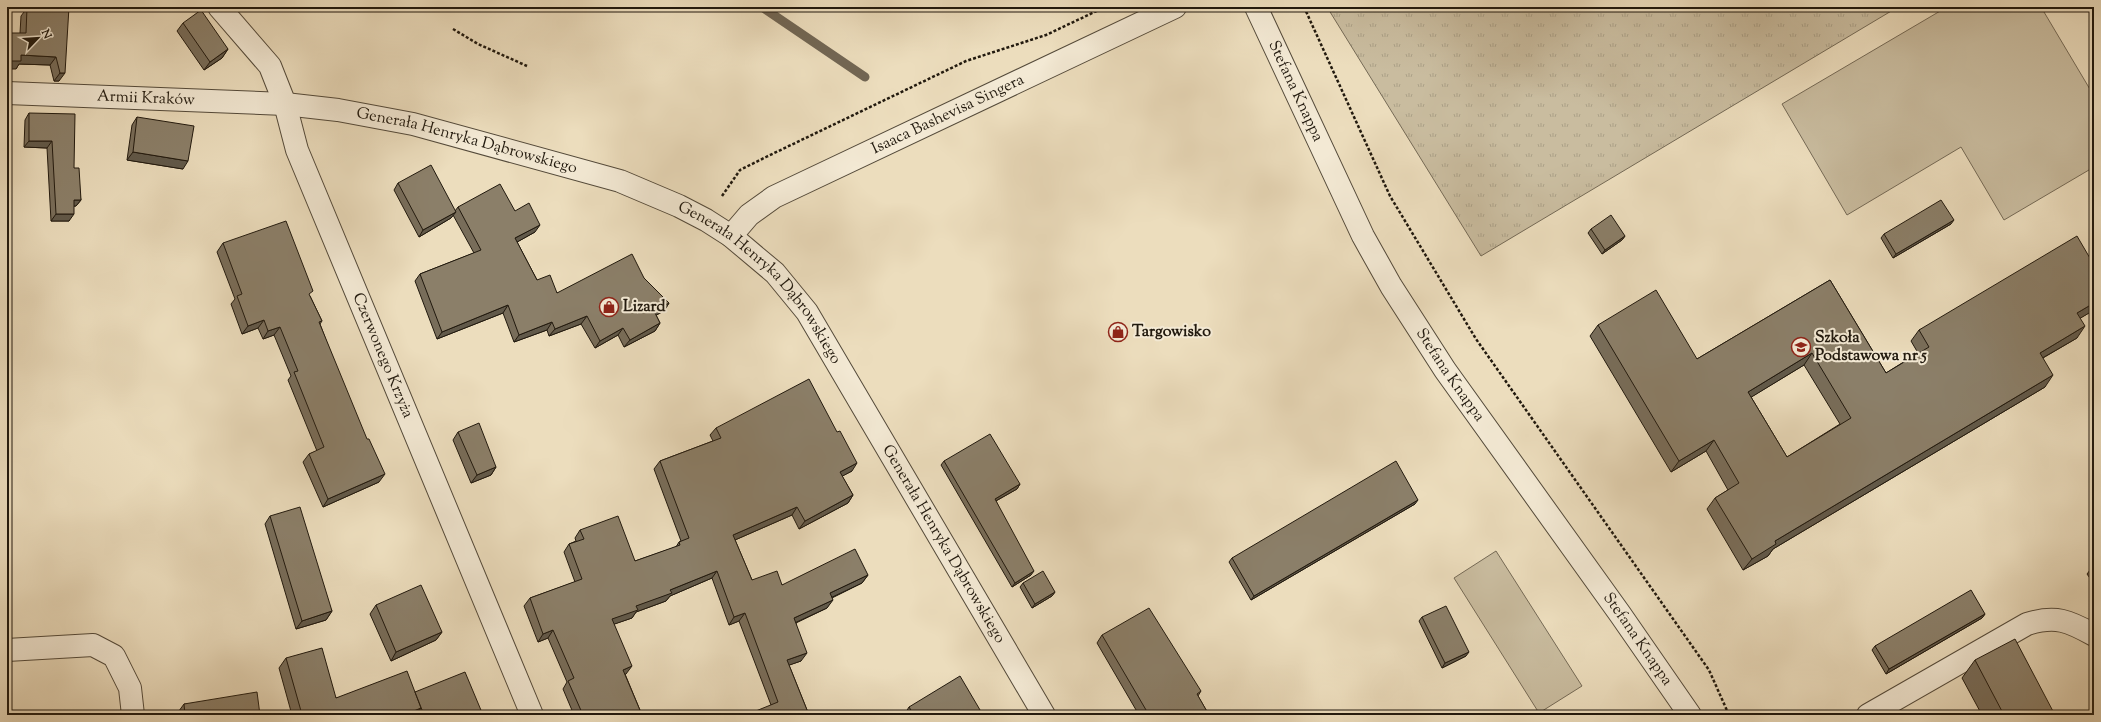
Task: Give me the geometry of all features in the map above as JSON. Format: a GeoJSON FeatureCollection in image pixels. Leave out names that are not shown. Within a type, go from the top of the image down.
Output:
{"type":"FeatureCollection","features":[{"type":"Feature","properties":{"kind":"street","name":"Czerwonego Krzyża"},"geometry":{"type":"LineString","coordinates":[[219,7],[265,59],[285,104],[297,150],[532,715]]}},
{"type":"Feature","properties":{"kind":"street","name":"Isaaca Bashevisa Singera"},"geometry":{"type":"LineString","coordinates":[[731,236],[749,215],[774,198],[1175,7]]}},
{"type":"Feature","properties":{"kind":"street","name":"Stefana Knappa"},"geometry":{"type":"LineString","coordinates":[[1256,7],[1363,236],[1391,286],[1445,370],[1632,630],[1690,715]]}},
{"type":"Feature","properties":{"kind":"street","name":"Armii Kraków"},"geometry":{"type":"LineString","coordinates":[[7,93],[285,104]]}},
{"type":"Feature","properties":{"kind":"street","name":"Generała Henryka Dąbrowskiego"},"geometry":{"type":"LineString","coordinates":[[285,104],[338,110],[413,124],[620,181],[679,206],[706,220],[731,236],[774,273],[807,312],[1044,715]]}},
{"type":"Feature","properties":{"kind":"street"},"geometry":{"type":"LineString","coordinates":[[1868,715],[2027,624],[2039,620],[2059,620],[2070,622],[2094,635]]}},
{"type":"Feature","properties":{"kind":"street"},"geometry":{"type":"LineString","coordinates":[[7,650],[93,645],[114,656],[130,688],[134,715]]}},
{"type":"Feature","properties":{"kind":"path"},"geometry":{"type":"LineString","coordinates":[[722,196],[740,170],[766,157],[966,61],[1046,35],[1105,7]]}},
{"type":"Feature","properties":{"kind":"path"},"geometry":{"type":"LineString","coordinates":[[1304,7],[1390,196],[1436,273],[1485,353],[1709,670],[1729,715]]}},
{"type":"Feature","properties":{"kind":"path"},"geometry":{"type":"LineString","coordinates":[[452,29],[478,44],[527,66]]}},
{"type":"Feature","properties":{"kind":"path"},"geometry":{"type":"LineString","coordinates":[[2092,715],[2094,710]]}},
{"type":"Feature","properties":{"kind":"green space"},"geometry":{"type":"Polygon","coordinates":[[[1327,7],[1898,7],[1481,256],[1327,7]]]}},
{"type":"Feature","properties":{"kind":"green space"},"geometry":{"type":"Polygon","coordinates":[[[1947,7],[2041,7],[2094,96],[2094,167],[2004,220],[1961,147],[1847,215],[1782,104],[1947,7]]]}},
{"type":"Feature","properties":{"kind":"green space"},"geometry":{"type":"Polygon","coordinates":[[[1496,551],[1582,686],[1539,713],[1454,578],[1496,551]]]}},
{"type":"Feature","properties":{"kind":"building"},"geometry":{"type":"Polygon","coordinates":[[[43,7],[69,7],[65,73],[60,73],[56,57],[21,55],[21,61],[7,61],[7,33],[26,33],[27,8],[44,9],[43,7]]]}},
{"type":"Feature","properties":{"kind":"building"},"geometry":{"type":"Polygon","coordinates":[[[201,10],[228,49],[210,62],[183,23],[201,10]]]}},
{"type":"Feature","properties":{"kind":"building"},"geometry":{"type":"Polygon","coordinates":[[[29,113],[75,114],[74,168],[79,168],[81,200],[74,200],[74,214],[56,214],[52,141],[29,141],[29,113]]]}},
{"type":"Feature","properties":{"kind":"building"},"geometry":{"type":"Polygon","coordinates":[[[137,117],[194,126],[188,161],[133,152],[137,117]]]}},
{"type":"Feature","properties":{"kind":"building"},"geometry":{"type":"Polygon","coordinates":[[[431,165],[456,212],[423,230],[398,183],[431,165]]]}},
{"type":"Feature","properties":{"kind":"building"},"geometry":{"type":"Polygon","coordinates":[[[500,184],[515,211],[529,203],[540,225],[515,238],[537,280],[550,275],[557,293],[632,254],[644,278],[669,303],[654,311],[660,323],[630,340],[623,328],[600,341],[587,316],[555,329],[552,322],[519,335],[508,305],[442,332],[420,274],[481,250],[458,207],[500,184]]]}},
{"type":"Feature","properties":{"kind":"building"},"geometry":{"type":"Polygon","coordinates":[[[1941,200],[1954,220],[1896,254],[1884,234],[1941,200]]]}},
{"type":"Feature","properties":{"kind":"building"},"geometry":{"type":"Polygon","coordinates":[[[1611,215],[1625,236],[1605,250],[1591,229],[1611,215]]]}},
{"type":"Feature","properties":{"kind":"building"},"geometry":{"type":"Polygon","coordinates":[[[286,221],[313,291],[309,294],[322,321],[319,322],[367,439],[369,439],[385,474],[328,499],[309,454],[324,447],[294,372],[298,371],[280,327],[268,331],[264,320],[248,326],[237,296],[242,294],[223,243],[286,221]]]}},
{"type":"Feature","properties":{"kind":"building"},"geometry":{"type":"Polygon","coordinates":[[[2077,236],[2094,265],[2094,303],[2077,313],[2085,326],[2040,353],[2053,375],[1775,541],[1776,544],[1752,559],[1715,498],[1739,483],[1714,440],[1679,461],[1598,325],[1656,290],[1697,359],[1830,280],[1886,373],[1929,347],[1919,330],[2077,236]],[[1812,353],[1748,392],[1787,457],[1851,418],[1812,353]]]}},
{"type":"Feature","properties":{"kind":"building"},"geometry":{"type":"Polygon","coordinates":[[[809,379],[837,432],[840,431],[857,463],[840,472],[853,495],[805,521],[797,507],[733,535],[752,580],[777,571],[782,585],[855,549],[868,575],[830,593],[833,600],[794,618],[807,653],[787,660],[809,715],[746,715],[778,702],[745,613],[734,617],[717,571],[670,590],[672,593],[636,606],[638,610],[612,619],[632,666],[623,670],[642,715],[583,715],[568,681],[574,678],[553,630],[543,634],[530,598],[582,579],[569,544],[584,539],[580,530],[618,516],[635,561],[680,545],[679,542],[689,538],[660,461],[721,438],[716,428],[809,379]]]}},
{"type":"Feature","properties":{"kind":"building"},"geometry":{"type":"Polygon","coordinates":[[[479,423],[496,467],[477,475],[458,432],[479,423]]]}},
{"type":"Feature","properties":{"kind":"building"},"geometry":{"type":"Polygon","coordinates":[[[990,434],[1020,484],[995,499],[1034,571],[1015,583],[944,461],[990,434]]]}},
{"type":"Feature","properties":{"kind":"building"},"geometry":{"type":"Polygon","coordinates":[[[1396,461],[1418,500],[1254,596],[1232,558],[1396,461]]]}},
{"type":"Feature","properties":{"kind":"building"},"geometry":{"type":"Polygon","coordinates":[[[300,507],[332,611],[302,621],[270,516],[300,507]]]}},
{"type":"Feature","properties":{"kind":"building"},"geometry":{"type":"Polygon","coordinates":[[[1043,571],[1055,592],[1035,604],[1023,583],[1043,571]]]}},
{"type":"Feature","properties":{"kind":"building"},"geometry":{"type":"Polygon","coordinates":[[[421,585],[442,632],[396,652],[376,605],[421,585]]]}},
{"type":"Feature","properties":{"kind":"building"},"geometry":{"type":"Polygon","coordinates":[[[1971,590],[1985,614],[1889,669],[1875,646],[1971,590]]]}},
{"type":"Feature","properties":{"kind":"building"},"geometry":{"type":"Polygon","coordinates":[[[1446,606],[1469,652],[1445,663],[1422,617],[1446,606]]]}},
{"type":"Feature","properties":{"kind":"building"},"geometry":{"type":"Polygon","coordinates":[[[1149,608],[1201,691],[1197,694],[1209,715],[1149,715],[1102,635],[1149,608]]]}},
{"type":"Feature","properties":{"kind":"building"},"geometry":{"type":"Polygon","coordinates":[[[2015,639],[2055,715],[2004,715],[1975,660],[2015,639]]]}},
{"type":"Feature","properties":{"kind":"building"},"geometry":{"type":"Polygon","coordinates":[[[322,648],[336,698],[407,671],[421,708],[404,715],[299,715],[298,712],[301,711],[286,658],[322,648]]]}},
{"type":"Feature","properties":{"kind":"building"},"geometry":{"type":"Polygon","coordinates":[[[465,672],[483,715],[424,715],[415,692],[465,672]]]}},
{"type":"Feature","properties":{"kind":"building"},"geometry":{"type":"Polygon","coordinates":[[[960,676],[983,715],[914,715],[909,707],[960,676]]]}},
{"type":"Feature","properties":{"kind":"building"},"geometry":{"type":"Polygon","coordinates":[[[257,692],[260,715],[185,715],[184,704],[257,692]]]}},
{"type":"Feature","properties":{"kind":"waterway"},"geometry":{"type":"LineString","coordinates":[[762,7],[865,77]]}},
{"type":"Feature","properties":{"kind":"place","name":"Lizard"},"geometry":{"type":"Point","coordinates":[609,307]}},
{"type":"Feature","properties":{"kind":"place","name":"Targowisko"},"geometry":{"type":"Point","coordinates":[1118,332]}},
{"type":"Feature","properties":{"kind":"place","name":"Szkoła Podstawowa nr 5"},"geometry":{"type":"Point","coordinates":[1801,347]}}]}
